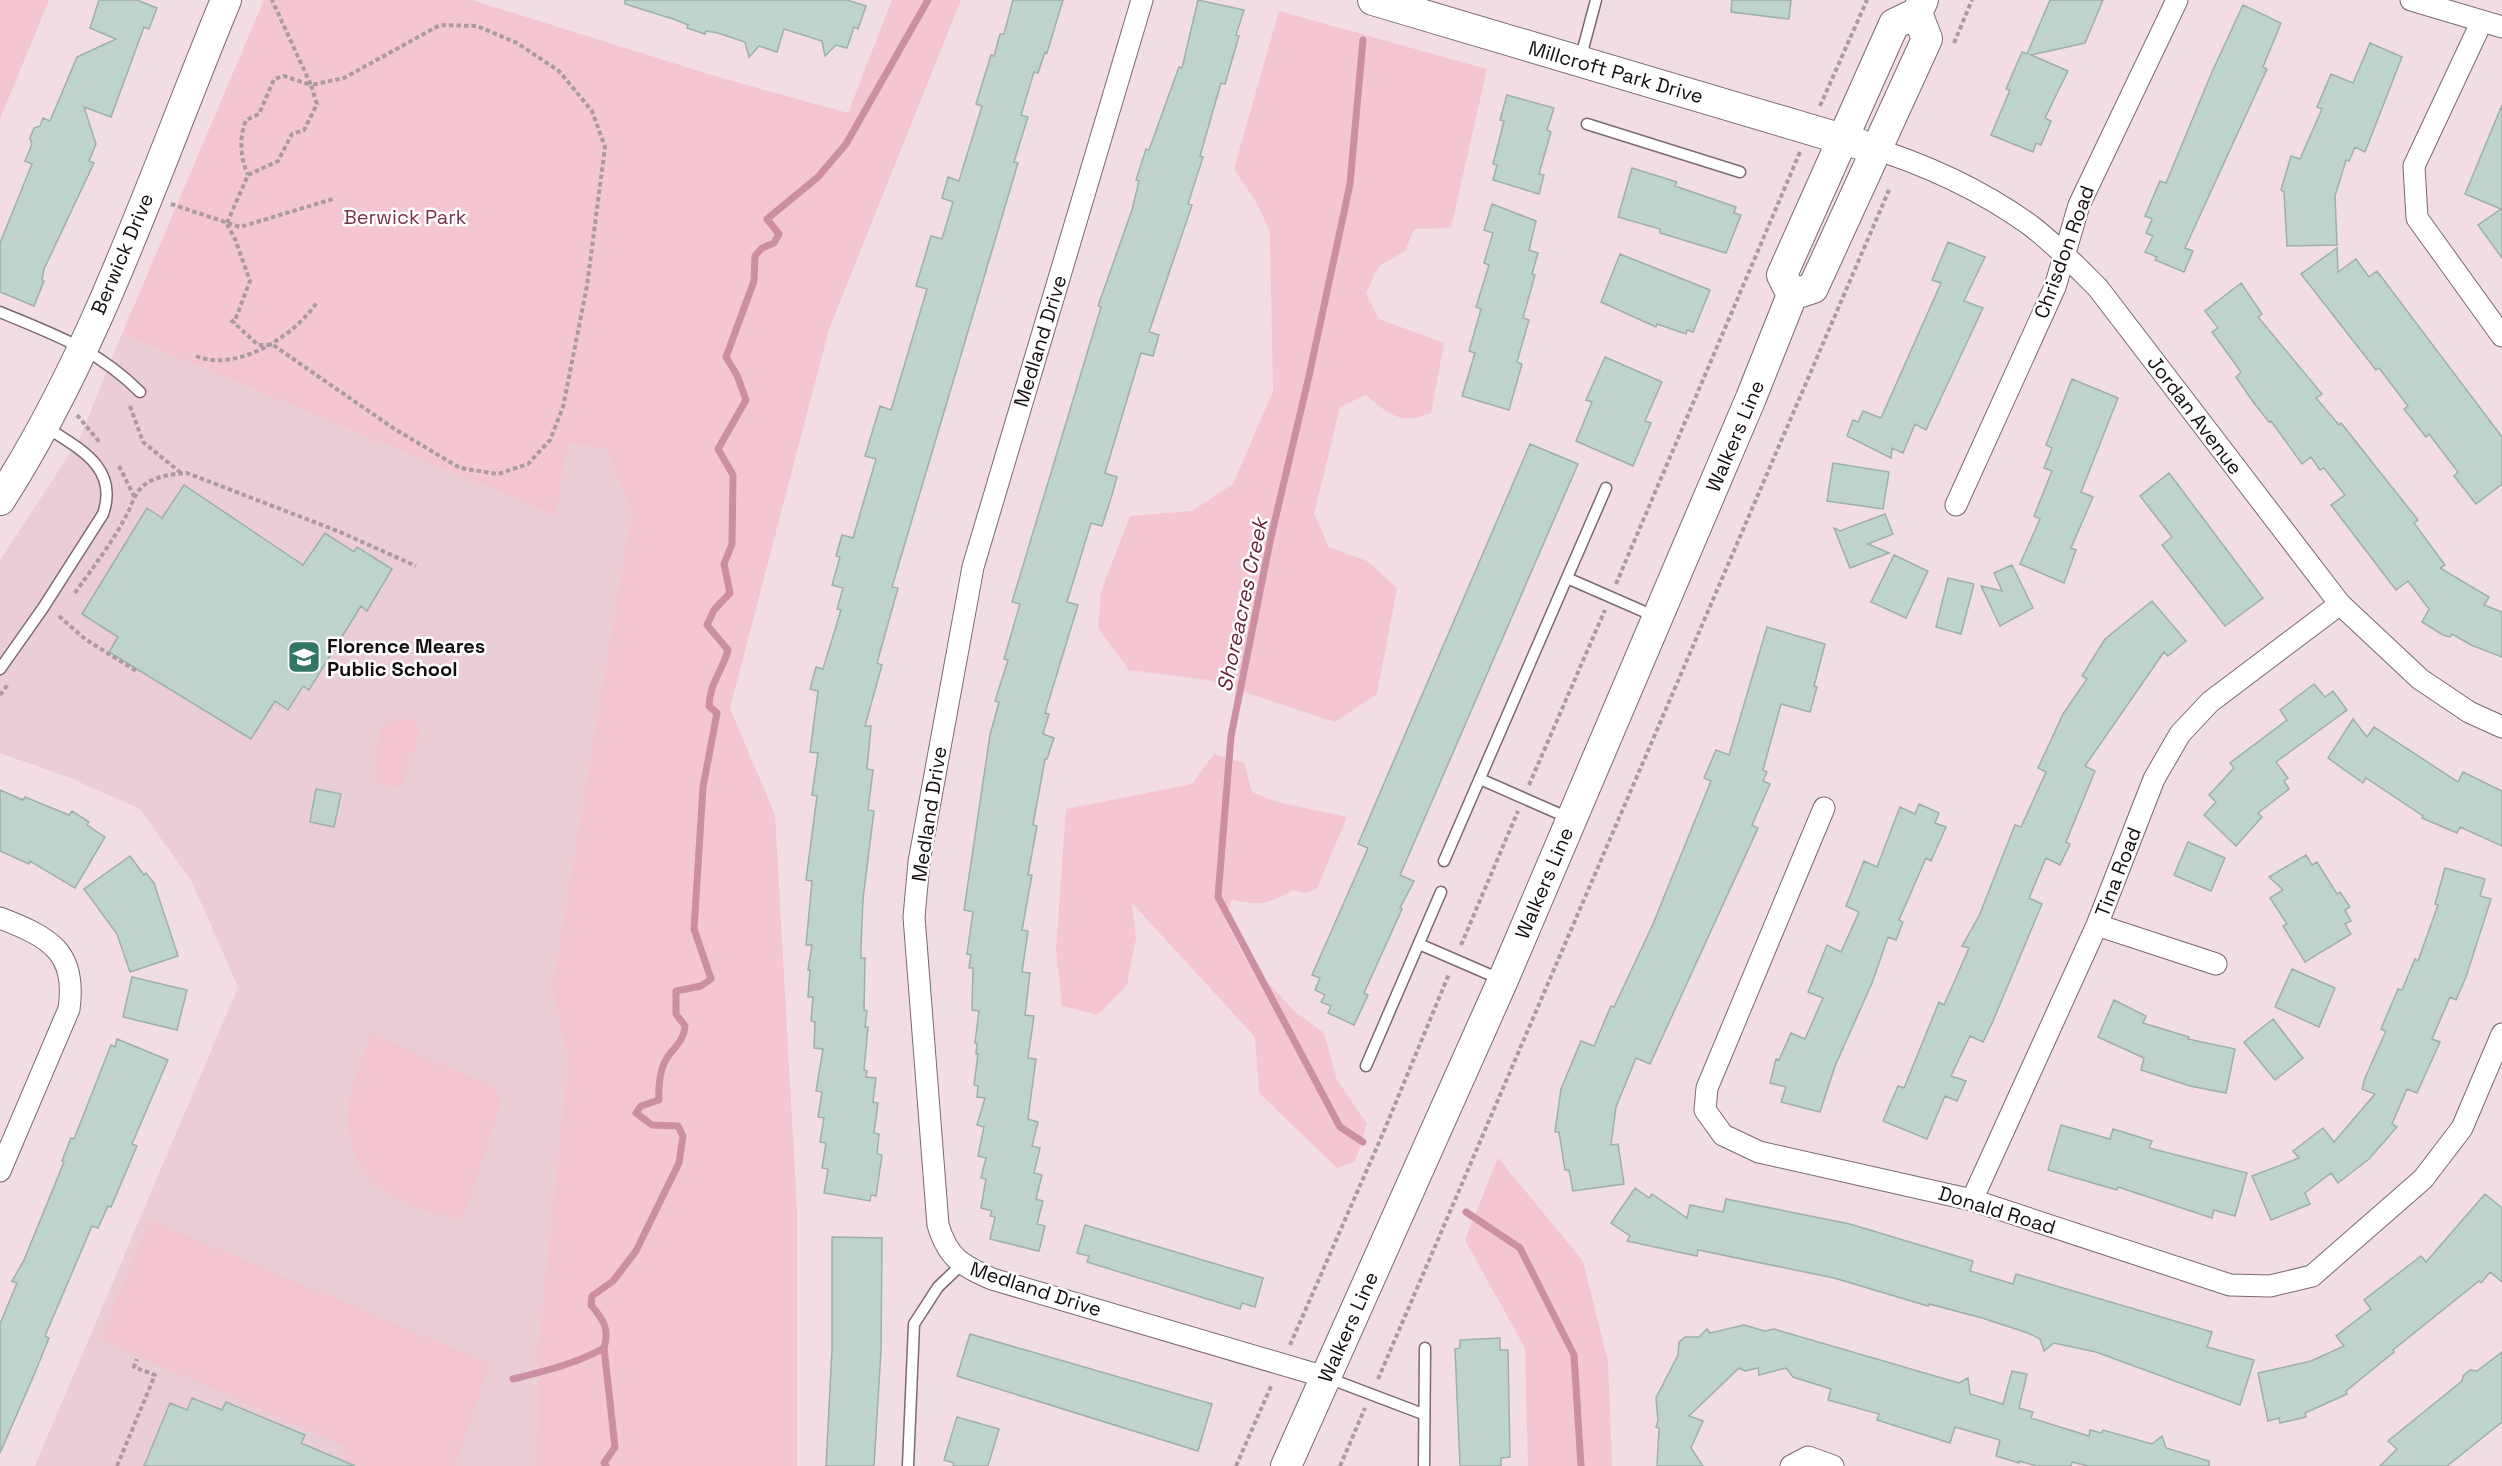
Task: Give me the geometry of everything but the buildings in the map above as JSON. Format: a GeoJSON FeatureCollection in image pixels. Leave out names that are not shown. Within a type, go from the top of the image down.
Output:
{"type":"FeatureCollection","features":[{"type":"Feature","properties":{"kind":"main road","name":"Berwick Drive"},"geometry":{"type":"LineString","coordinates":[[0,500],[27,458],[82,346],[147,195],[226,0]]}},
{"type":"Feature","properties":{"kind":"main road","name":"Millcroft Park Drive"},"geometry":{"type":"LineString","coordinates":[[1373,0],[1870,147]]}},
{"type":"Feature","properties":{"kind":"main road","name":"Walkers Line"},"geometry":{"type":"LineString","coordinates":[[1286,1466],[1503,980],[1751,398],[1792,295],[1813,288],[1870,147],[1894,24],[1920,7]]}},
{"type":"Feature","properties":{"kind":"street","name":"Medland Drive"},"geometry":{"type":"LineString","coordinates":[[1142,0],[973,567],[919,862],[914,917],[938,1225],[944,1246],[961,1265],[992,1279],[1325,1377]]}},
{"type":"Feature","properties":{"kind":"street","name":"Chrisdon Road"},"geometry":{"type":"LineString","coordinates":[[1956,505],[2055,287],[2079,205],[2176,0]]}},
{"type":"Feature","properties":{"kind":"street"},"geometry":{"type":"LineString","coordinates":[[2412,0],[2492,24],[2414,166],[2417,218],[2502,336]]}},
{"type":"Feature","properties":{"kind":"street","name":"Jordan Avenue"},"geometry":{"type":"LineString","coordinates":[[1870,147],[1951,178],[2029,225],[2065,254],[2098,288],[2340,604],[2420,679],[2469,712],[2502,727]]}},
{"type":"Feature","properties":{"kind":"street","name":"Tina Road"},"geometry":{"type":"LineString","coordinates":[[1972,1200],[2097,925],[2154,779],[2180,735],[2211,702],[2340,604]]}},
{"type":"Feature","properties":{"kind":"street","name":"Donald Road"},"geometry":{"type":"LineString","coordinates":[[1824,808],[1707,1088],[1705,1110],[1723,1135],[1759,1152],[1972,1200],[2230,1285],[2270,1286],[2312,1276],[2423,1179],[2462,1128],[2502,1034]]}},
{"type":"Feature","properties":{"kind":"street"},"geometry":{"type":"LineString","coordinates":[[0,918],[31,930],[52,942],[65,962],[72,985],[69,1009],[0,1171]]}},
{"type":"Feature","properties":{"kind":"street"},"geometry":{"type":"LineString","coordinates":[[2097,925],[2216,964]]}},
{"type":"Feature","properties":{"kind":"street"},"geometry":{"type":"LineString","coordinates":[[1791,1466],[1808,1457],[1833,1466]]}},
{"type":"Feature","properties":{"kind":"lane"},"geometry":{"type":"LineString","coordinates":[[1580,60],[1596,0]]}},
{"type":"Feature","properties":{"kind":"lane"},"geometry":{"type":"LineString","coordinates":[[1587,124],[1740,172]]}},
{"type":"Feature","properties":{"kind":"lane"},"geometry":{"type":"LineString","coordinates":[[0,312],[82,346],[111,365],[140,392]]}},
{"type":"Feature","properties":{"kind":"lane"},"geometry":{"type":"LineString","coordinates":[[0,669],[43,608],[103,514],[108,499],[107,485],[101,470],[80,449],[43,425]]}},
{"type":"Feature","properties":{"kind":"lane"},"geometry":{"type":"LineString","coordinates":[[1444,861],[1606,488]]}},
{"type":"Feature","properties":{"kind":"lane"},"geometry":{"type":"LineString","coordinates":[[1567,578],[1658,618]]}},
{"type":"Feature","properties":{"kind":"lane"},"geometry":{"type":"LineString","coordinates":[[1480,779],[1571,819]]}},
{"type":"Feature","properties":{"kind":"lane"},"geometry":{"type":"LineString","coordinates":[[1366,1066],[1441,892]]}},
{"type":"Feature","properties":{"kind":"lane"},"geometry":{"type":"LineString","coordinates":[[1419,944],[1503,980]]}},
{"type":"Feature","properties":{"kind":"lane"},"geometry":{"type":"LineString","coordinates":[[908,1466],[914,1324],[938,1287],[961,1265]]}},
{"type":"Feature","properties":{"kind":"lane"},"geometry":{"type":"LineString","coordinates":[[1424,1466],[1425,1348]]}},
{"type":"Feature","properties":{"kind":"lane"},"geometry":{"type":"LineString","coordinates":[[1325,1377],[1423,1414]]}},
{"type":"Feature","properties":{"kind":"path"},"geometry":{"type":"LineString","coordinates":[[227,223],[248,175],[278,161],[292,134],[304,130],[316,104],[311,85],[272,0]]}},
{"type":"Feature","properties":{"kind":"path"},"geometry":{"type":"LineString","coordinates":[[1810,129],[1867,0]]}},
{"type":"Feature","properties":{"kind":"path"},"geometry":{"type":"LineString","coordinates":[[227,223],[236,238],[250,281],[232,321],[258,345],[273,345],[393,428],[460,468],[498,474],[528,464],[550,440],[564,407],[587,286],[605,147],[592,111],[559,71],[517,43],[477,26],[440,25],[344,78],[311,85],[284,76],[273,79],[259,114],[246,120],[242,131],[240,153],[248,175]]}},
{"type":"Feature","properties":{"kind":"path"},"geometry":{"type":"LineString","coordinates":[[1340,1466],[1783,442],[1870,147]]}},
{"type":"Feature","properties":{"kind":"path"},"geometry":{"type":"LineString","coordinates":[[147,195],[240,227],[333,199]]}},
{"type":"Feature","properties":{"kind":"path"},"geometry":{"type":"LineString","coordinates":[[196,356],[209,362],[273,345],[308,316],[317,302]]}},
{"type":"Feature","properties":{"kind":"path"},"geometry":{"type":"LineString","coordinates":[[127,402],[143,442],[182,474]]}},
{"type":"Feature","properties":{"kind":"path"},"geometry":{"type":"LineString","coordinates":[[70,600],[108,546],[129,512],[131,502],[144,485],[160,477],[187,473],[340,532],[417,566]]}},
{"type":"Feature","properties":{"kind":"path"},"geometry":{"type":"LineString","coordinates":[[54,623],[65,608]]}},
{"type":"Feature","properties":{"kind":"path"},"geometry":{"type":"LineString","coordinates":[[59,616],[86,639],[138,672]]}},
{"type":"Feature","properties":{"kind":"path"},"geometry":{"type":"LineString","coordinates":[[0,695],[15,675]]}},
{"type":"Feature","properties":{"kind":"path"},"geometry":{"type":"LineString","coordinates":[[117,1466],[155,1375],[134,1367],[137,1359]]}},
{"type":"Feature","properties":{"kind":"shaded area"},"geometry":{"type":"Polygon","coordinates":[[[122,334],[556,516],[568,443],[606,449],[631,513],[552,989],[568,1059],[538,1347],[537,1466],[35,1466],[238,987],[192,882],[140,809],[68,777],[0,753],[0,560],[79,440],[122,334]]]}},
{"type":"Feature","properties":{"kind":"green space"},"geometry":{"type":"Polygon","coordinates":[[[0,0],[49,0],[0,119],[0,0]]]}},
{"type":"Feature","properties":{"kind":"green space","name":"Berwick Park"},"geometry":{"type":"Polygon","coordinates":[[[264,0],[472,0],[718,77],[848,113],[892,0],[961,0],[829,329],[730,708],[775,815],[797,1209],[797,1466],[537,1466],[538,1347],[568,1059],[552,989],[631,513],[606,449],[568,443],[556,516],[122,334],[264,0]]]}},
{"type":"Feature","properties":{"kind":"green space"},"geometry":{"type":"Polygon","coordinates":[[[1279,11],[1487,69],[1451,228],[1414,229],[1405,251],[1379,266],[1366,293],[1379,319],[1444,343],[1431,413],[1403,418],[1388,413],[1366,395],[1340,407],[1314,514],[1329,547],[1367,561],[1397,588],[1377,694],[1335,722],[1208,680],[1129,670],[1098,628],[1101,592],[1130,516],[1192,511],[1233,484],[1273,391],[1270,232],[1257,203],[1234,169],[1279,11]]]}},
{"type":"Feature","properties":{"kind":"green space"},"geometry":{"type":"Polygon","coordinates":[[[395,718],[414,720],[420,727],[416,750],[408,756],[404,783],[399,788],[376,784],[374,780],[380,730],[395,718]]]}},
{"type":"Feature","properties":{"kind":"green space"},"geometry":{"type":"Polygon","coordinates":[[[1214,754],[1244,763],[1252,792],[1277,802],[1347,817],[1317,888],[1307,893],[1292,890],[1277,899],[1264,903],[1232,900],[1225,919],[1244,956],[1294,1011],[1324,1033],[1337,1080],[1367,1124],[1355,1162],[1337,1168],[1259,1093],[1255,1037],[1132,903],[1136,938],[1127,985],[1098,1015],[1062,1006],[1056,950],[1066,809],[1192,784],[1214,754]]]}},
{"type":"Feature","properties":{"kind":"green space"},"geometry":{"type":"Polygon","coordinates":[[[371,1033],[497,1089],[501,1104],[463,1219],[421,1209],[402,1201],[369,1177],[358,1160],[351,1140],[349,1107],[353,1085],[371,1033]]]}},
{"type":"Feature","properties":{"kind":"green space"},"geometry":{"type":"Polygon","coordinates":[[[1498,1158],[1583,1261],[1608,1362],[1612,1466],[1528,1466],[1525,1348],[1465,1240],[1498,1158]]]}},
{"type":"Feature","properties":{"kind":"green space"},"geometry":{"type":"Polygon","coordinates":[[[150,1220],[490,1364],[455,1466],[338,1466],[346,1447],[100,1339],[150,1220]]]}},
{"type":"Feature","properties":{"kind":"waterway","name":"Shoreacres Creek"},"geometry":{"type":"LineString","coordinates":[[606,1466],[604,1463],[615,1447],[604,1348],[606,1330],[591,1305],[592,1296],[613,1281],[636,1251],[679,1163],[683,1136],[678,1126],[652,1125],[636,1113],[641,1106],[659,1100],[659,1084],[663,1067],[683,1036],[685,1026],[676,1014],[676,991],[701,986],[711,979],[694,929],[703,787],[717,713],[709,706],[714,684],[728,650],[707,625],[714,610],[730,593],[724,564],[732,544],[733,475],[718,449],[746,400],[737,375],[726,357],[754,281],[755,256],[762,248],[774,243],[779,234],[767,219],[818,177],[846,144],[928,0]]}},
{"type":"Feature","properties":{"kind":"waterway","name":"Shoreacres Creek"},"geometry":{"type":"LineString","coordinates":[[1363,40],[1350,184],[1309,376],[1271,537],[1231,736],[1218,897],[1340,1127],[1363,1142]]}},
{"type":"Feature","properties":{"kind":"waterway","name":"Shoreacres Creek"},"geometry":{"type":"LineString","coordinates":[[1466,1212],[1520,1248],[1574,1355],[1581,1466]]}},
{"type":"Feature","properties":{"kind":"waterway","name":"Shoreacres Creek"},"geometry":{"type":"LineString","coordinates":[[513,1379],[571,1363],[604,1348]]}},
{"type":"Feature","properties":{"kind":"place","name":"Florence Meares Public School"},"geometry":{"type":"Point","coordinates":[304,657]}}]}
